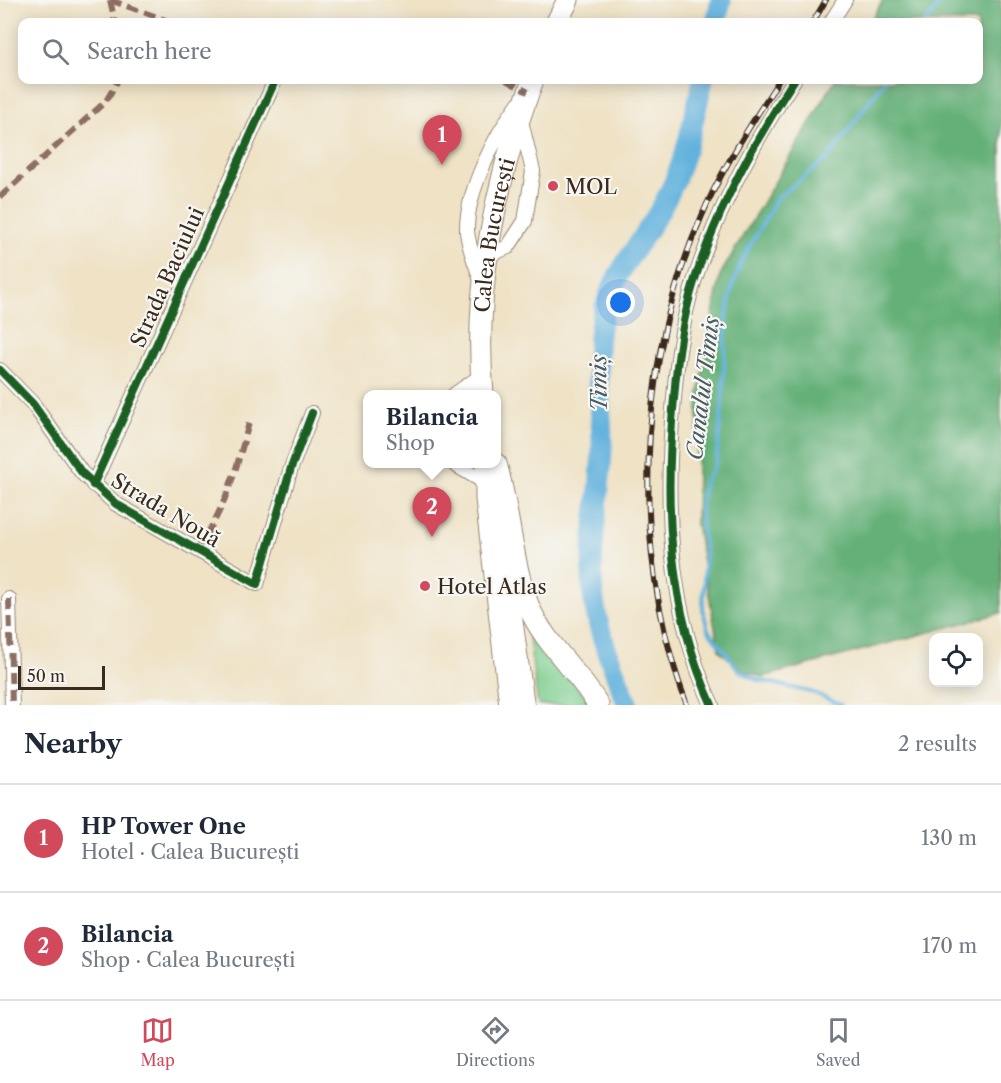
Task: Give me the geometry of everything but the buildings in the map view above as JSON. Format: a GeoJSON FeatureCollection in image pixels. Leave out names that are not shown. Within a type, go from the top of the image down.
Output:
{"type":"FeatureCollection","features":[{"type":"Feature","properties":{"kind":"highway"},"geometry":{"type":"LineString","coordinates":[[559,18],[568,0]]}},
{"type":"Feature","properties":{"kind":"highway","name":"Calea București"},"geometry":{"type":"LineString","coordinates":[[482,385],[483,287],[487,256],[505,173],[530,86]]}},
{"type":"Feature","properties":{"kind":"highway"},"geometry":{"type":"LineString","coordinates":[[497,468],[506,498],[522,586],[530,609],[598,705]]}},
{"type":"Feature","properties":{"kind":"highway"},"geometry":{"type":"LineString","coordinates":[[488,470],[500,635],[510,705]]}},
{"type":"Feature","properties":{"kind":"main road"},"geometry":{"type":"LineString","coordinates":[[488,470],[525,705]]}},
{"type":"Feature","properties":{"kind":"street"},"geometry":{"type":"LineString","coordinates":[[834,18],[845,0]]}},
{"type":"Feature","properties":{"kind":"street","name":"Strada Baciului"},"geometry":{"type":"LineString","coordinates":[[93,485],[274,84]]}},
{"type":"Feature","properties":{"kind":"street"},"geometry":{"type":"LineString","coordinates":[[712,705],[687,641],[673,566],[669,514],[670,433],[678,348],[693,284],[714,227],[792,84]]}},
{"type":"Feature","properties":{"kind":"street"},"geometry":{"type":"LineString","coordinates":[[483,287],[469,244],[468,215],[498,134],[530,86]]}},
{"type":"Feature","properties":{"kind":"street"},"geometry":{"type":"LineString","coordinates":[[487,256],[508,247],[525,221],[533,171],[520,118]]}},
{"type":"Feature","properties":{"kind":"street","name":"Strada Nouă"},"geometry":{"type":"LineString","coordinates":[[0,370],[33,404],[69,456],[93,485],[116,504],[257,584],[291,468],[312,413]]}},
{"type":"Feature","properties":{"kind":"street"},"geometry":{"type":"LineString","coordinates":[[467,390],[482,385]]}},
{"type":"Feature","properties":{"kind":"street"},"geometry":{"type":"LineString","coordinates":[[9,599],[12,705]]}},
{"type":"Feature","properties":{"kind":"green space"},"geometry":{"type":"Polygon","coordinates":[[[883,0],[1001,0],[1001,613],[763,677],[742,670],[719,650],[696,524],[698,398],[720,275],[833,84],[983,84],[983,18],[872,18],[883,0]]]}},
{"type":"Feature","properties":{"kind":"green space"},"geometry":{"type":"Polygon","coordinates":[[[525,610],[591,705],[538,705],[525,610]]]}},
{"type":"Feature","properties":{"kind":"waterway","name":"Timiș"},"geometry":{"type":"LineString","coordinates":[[717,18],[721,0]]}},
{"type":"Feature","properties":{"kind":"waterway","name":"Canalul Timiș"},"geometry":{"type":"LineString","coordinates":[[929,18],[942,0]]}},
{"type":"Feature","properties":{"kind":"waterway","name":"Timiș"},"geometry":{"type":"LineString","coordinates":[[628,705],[600,628],[592,584],[593,545],[602,447],[598,375],[601,321],[618,276],[658,214],[672,187],[688,141],[702,84]]}},
{"type":"Feature","properties":{"kind":"waterway","name":"Canalul Timiș"},"geometry":{"type":"LineString","coordinates":[[841,705],[814,693],[755,679],[739,670],[708,630],[703,610],[705,553],[700,511],[704,483],[716,463],[722,409],[726,322],[731,291],[741,262],[777,198],[829,157],[882,84]]}},
{"type":"Feature","properties":{"kind":"railway"},"geometry":{"type":"LineString","coordinates":[[815,18],[826,0]]}},
{"type":"Feature","properties":{"kind":"railway"},"geometry":{"type":"LineString","coordinates":[[687,705],[669,647],[656,586],[650,523],[649,460],[653,397],[664,335],[680,275],[701,218],[727,165],[776,84]]}},
{"type":"Feature","properties":{"kind":"marked path"},"geometry":{"type":"LineString","coordinates":[[110,0],[160,18]]}},
{"type":"Feature","properties":{"kind":"marked path"},"geometry":{"type":"LineString","coordinates":[[110,0],[114,18]]}},
{"type":"Feature","properties":{"kind":"marked path"},"geometry":{"type":"LineString","coordinates":[[0,197],[106,101],[116,84]]}},
{"type":"Feature","properties":{"kind":"marked path"},"geometry":{"type":"LineString","coordinates":[[513,84],[528,92]]}},
{"type":"Feature","properties":{"kind":"marked path"},"geometry":{"type":"LineString","coordinates":[[196,550],[223,504],[250,419]]}},
{"type":"Feature","properties":{"kind":"marked path"},"geometry":{"type":"LineString","coordinates":[[9,599],[12,705]]}},
{"type":"Feature","properties":{"kind":"cycle path"},"geometry":{"type":"LineString","coordinates":[[93,485],[274,84]]}},
{"type":"Feature","properties":{"kind":"cycle path"},"geometry":{"type":"LineString","coordinates":[[712,705],[697,669],[686,631],[673,554],[670,476],[678,354],[690,296],[713,230],[737,178],[792,84]]}},
{"type":"Feature","properties":{"kind":"cycle path"},"geometry":{"type":"LineString","coordinates":[[0,370],[33,404],[82,473],[116,504],[257,584],[291,468],[312,413]]}},
{"type":"Feature","properties":{"kind":"place","name":"HP Tower One"},"geometry":{"type":"Point","coordinates":[442,165]}},
{"type":"Feature","properties":{"kind":"place","name":"MOL"},"geometry":{"type":"Point","coordinates":[553,186]}},
{"type":"Feature","properties":{"kind":"place","name":"Bilancia"},"geometry":{"type":"Point","coordinates":[432,537]}},
{"type":"Feature","properties":{"kind":"place","name":"Hotel Atlas"},"geometry":{"type":"Point","coordinates":[425,586]}}]}
